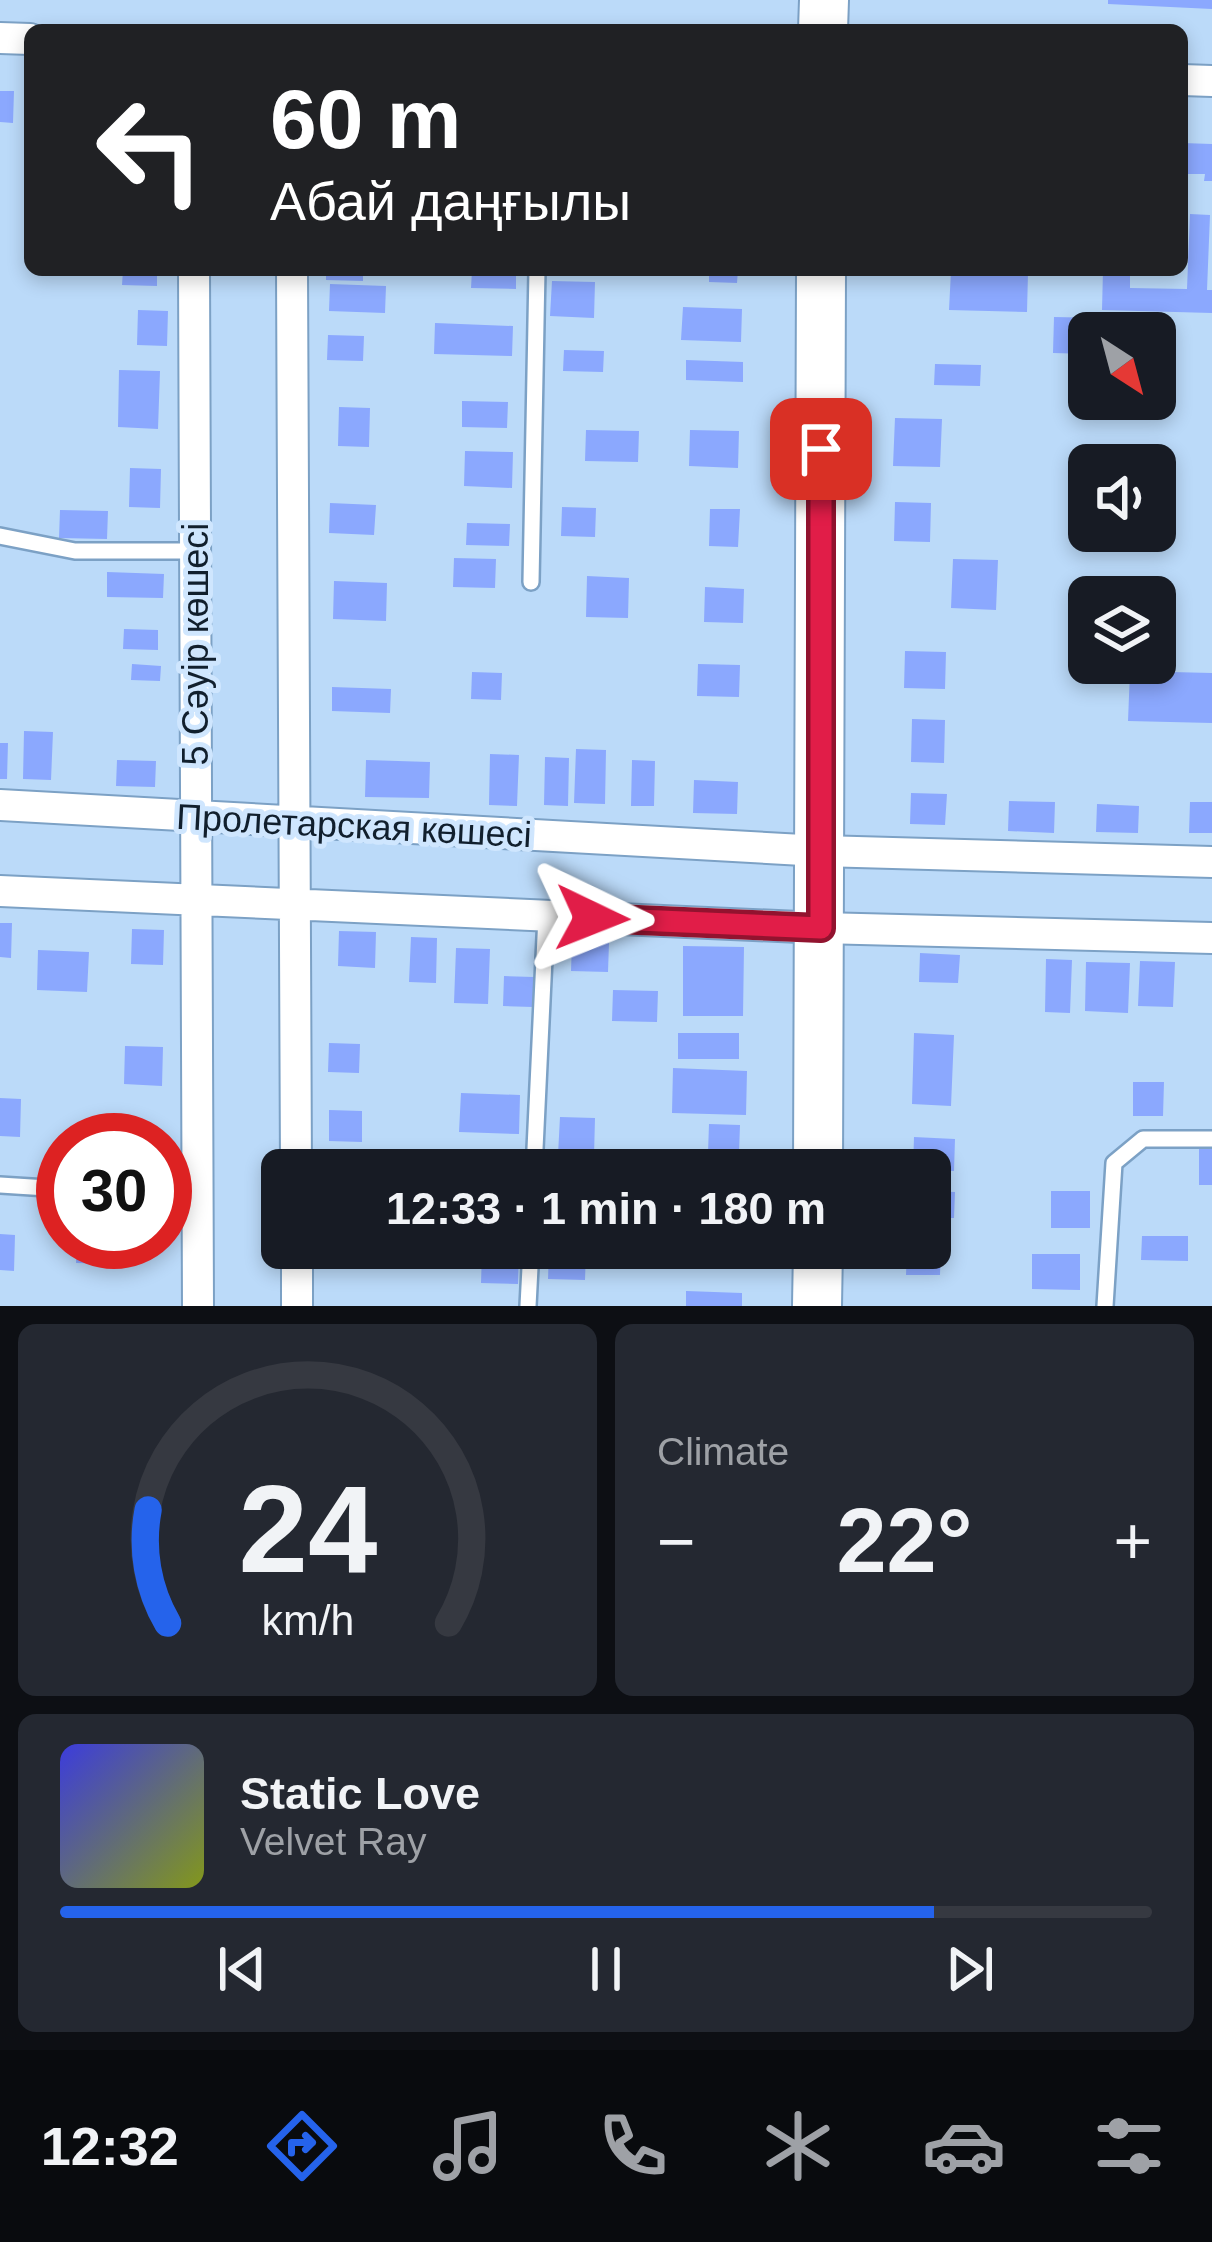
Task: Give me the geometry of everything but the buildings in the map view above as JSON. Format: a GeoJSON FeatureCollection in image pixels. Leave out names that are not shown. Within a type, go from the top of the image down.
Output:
{"type":"FeatureCollection","features":[{"type":"Feature","properties":{"kind":"main road"},"geometry":{"type":"LineString","coordinates":[[818,1149],[821,276]]}},
{"type":"Feature","properties":{"kind":"main road"},"geometry":{"type":"LineString","coordinates":[[817,1306],[818,1269]]}},
{"type":"Feature","properties":{"kind":"street","name":"5 Сәуір көшесі"},"geometry":{"type":"LineString","coordinates":[[194,276],[198,1306]]}},
{"type":"Feature","properties":{"kind":"street"},"geometry":{"type":"LineString","coordinates":[[292,276],[296,1149]]}},
{"type":"Feature","properties":{"kind":"street","name":"Пролетарская көшесі"},"geometry":{"type":"LineString","coordinates":[[0,805],[821,851],[1212,862]]}},
{"type":"Feature","properties":{"kind":"street"},"geometry":{"type":"LineString","coordinates":[[0,891],[821,928],[1212,938]]}},
{"type":"Feature","properties":{"kind":"street"},"geometry":{"type":"LineString","coordinates":[[297,1269],[297,1306]]}},
{"type":"Feature","properties":{"kind":"lane"},"geometry":{"type":"LineString","coordinates":[[531,582],[537,276]]}},
{"type":"Feature","properties":{"kind":"lane"},"geometry":{"type":"LineString","coordinates":[[0,536],[75,551],[195,551]]}},
{"type":"Feature","properties":{"kind":"lane"},"geometry":{"type":"LineString","coordinates":[[535,1149],[546,916]]}},
{"type":"Feature","properties":{"kind":"lane"},"geometry":{"type":"LineString","coordinates":[[1106,1306],[1114,1163],[1143,1139],[1212,1139]]}},
{"type":"Feature","properties":{"kind":"lane"},"geometry":{"type":"LineString","coordinates":[[0,1185],[36,1187]]}},
{"type":"Feature","properties":{"kind":"lane"},"geometry":{"type":"LineString","coordinates":[[192,1198],[198,1198]]}},
{"type":"Feature","properties":{"kind":"lane"},"geometry":{"type":"LineString","coordinates":[[528,1306],[530,1269]]}},
{"type":"Feature","properties":{"kind":"route"},"geometry":{"type":"LineString","coordinates":[[592,918],[821,928],[821,449]]}}]}
